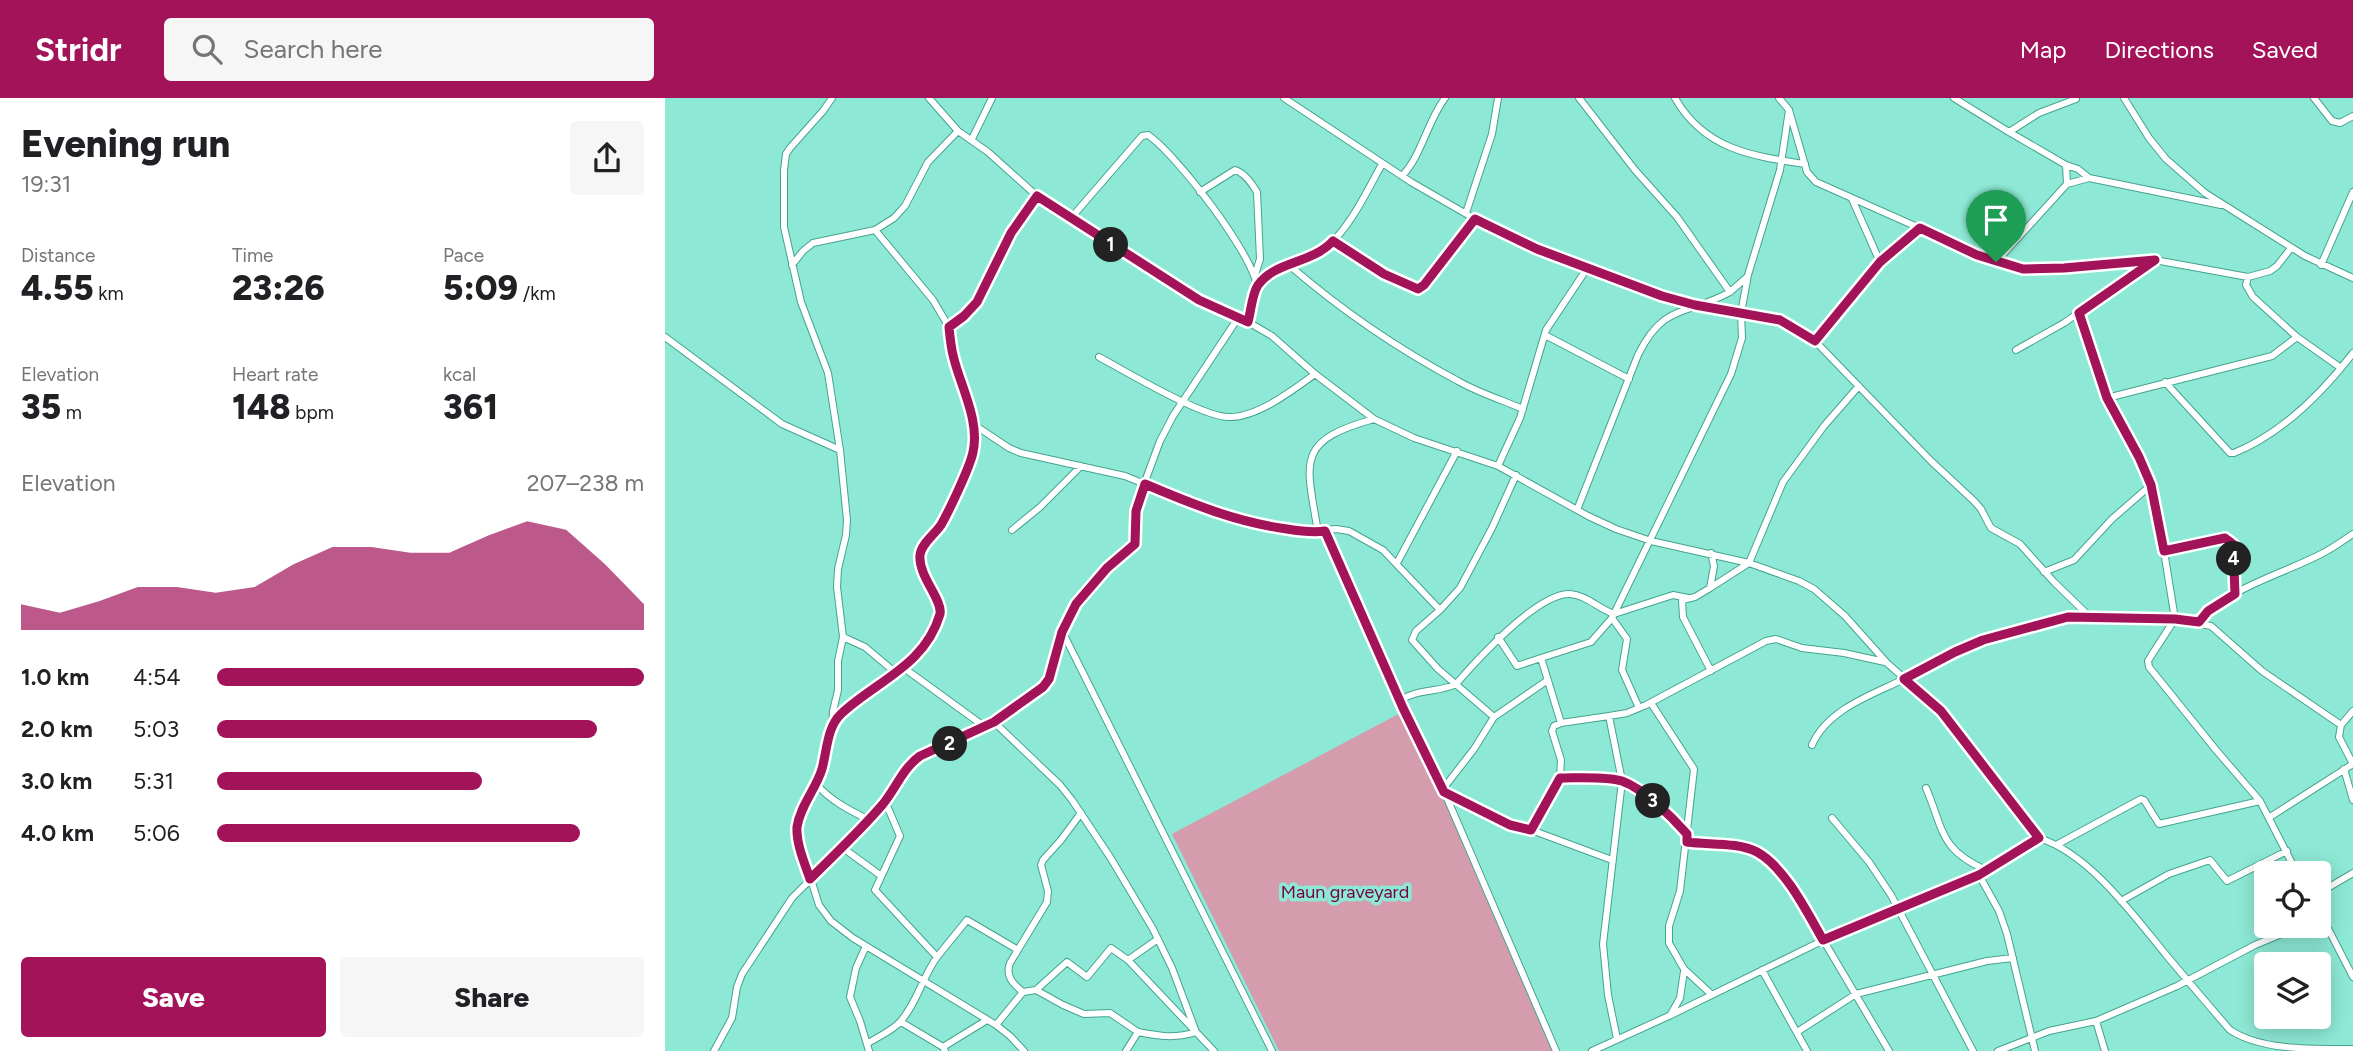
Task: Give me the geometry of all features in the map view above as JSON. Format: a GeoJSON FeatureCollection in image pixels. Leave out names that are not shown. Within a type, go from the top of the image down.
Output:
{"type":"FeatureCollection","features":[{"type":"Feature","properties":{"kind":"street"},"geometry":{"type":"LineString","coordinates":[[832,98],[786,155],[784,170],[784,227],[801,302],[828,373],[847,520],[838,569],[837,587],[843,637],[838,660],[838,691],[833,723],[816,784],[797,828],[814,894],[824,913],[843,931],[866,946],[996,1025],[1024,1051]]}},
{"type":"Feature","properties":{"kind":"street"},"geometry":{"type":"LineString","coordinates":[[929,98],[958,131],[972,139],[1037,196],[1120,252],[1199,300],[1248,322],[1284,345],[1315,374],[1374,419],[1414,438],[1498,466],[1577,510],[1616,528],[1651,541],[1749,562],[1799,580],[1820,593],[1845,615],[1887,663],[1941,711],[2039,838],[2058,844],[2088,868],[2121,901],[2230,1030],[2248,1042],[2285,1048],[2353,1049]]}},
{"type":"Feature","properties":{"kind":"street"},"geometry":{"type":"LineString","coordinates":[[972,139],[992,98]]}},
{"type":"Feature","properties":{"kind":"street"},"geometry":{"type":"LineString","coordinates":[[1284,98],[1402,176],[1475,219],[1537,249],[1662,296],[1695,305],[1780,320],[1815,341],[1931,461],[1974,501],[1991,528],[2020,544],[2089,616]]}},
{"type":"Feature","properties":{"kind":"street"},"geometry":{"type":"LineString","coordinates":[[1298,107],[1303,98]]}},
{"type":"Feature","properties":{"kind":"street"},"geometry":{"type":"LineString","coordinates":[[1402,176],[1414,162],[1428,125],[1445,98]]}},
{"type":"Feature","properties":{"kind":"street"},"geometry":{"type":"LineString","coordinates":[[1466,213],[1493,134],[1498,98]]}},
{"type":"Feature","properties":{"kind":"street"},"geometry":{"type":"LineString","coordinates":[[1579,98],[1635,170],[1677,217],[1730,292]]}},
{"type":"Feature","properties":{"kind":"street"},"geometry":{"type":"LineString","coordinates":[[1675,98],[1691,122],[1717,142],[1782,161],[1805,164]]}},
{"type":"Feature","properties":{"kind":"street"},"geometry":{"type":"LineString","coordinates":[[1779,98],[1789,110],[1807,172],[1816,182],[1996,262],[2023,269],[2155,260],[2248,277],[2270,271],[2291,248]]}},
{"type":"Feature","properties":{"kind":"street"},"geometry":{"type":"LineString","coordinates":[[1954,98],[2066,165],[2078,169],[2089,178]]}},
{"type":"Feature","properties":{"kind":"street"},"geometry":{"type":"LineString","coordinates":[[2009,132],[2039,113],[2076,98]]}},
{"type":"Feature","properties":{"kind":"street"},"geometry":{"type":"LineString","coordinates":[[2124,98],[2149,138],[2186,178],[2221,205],[2291,248],[2321,265],[2353,278]]}},
{"type":"Feature","properties":{"kind":"street"},"geometry":{"type":"LineString","coordinates":[[2314,98],[2332,121],[2340,123],[2351,120]]}},
{"type":"Feature","properties":{"kind":"street"},"geometry":{"type":"LineString","coordinates":[[1498,637],[1517,666],[1591,642],[1613,616],[1731,374],[1742,338],[1741,313],[1748,275],[1782,161],[1789,110]]}},
{"type":"Feature","properties":{"kind":"street"},"geometry":{"type":"LineString","coordinates":[[792,265],[813,243],[876,230],[894,218],[905,206],[928,162],[958,131]]}},
{"type":"Feature","properties":{"kind":"street"},"geometry":{"type":"LineString","coordinates":[[1071,218],[1142,136],[1152,138],[1201,192],[1237,241],[1255,275],[1257,286],[1248,322]]}},
{"type":"Feature","properties":{"kind":"street"},"geometry":{"type":"LineString","coordinates":[[1257,286],[1272,272],[1317,255],[1333,241],[1351,218],[1382,164]]}},
{"type":"Feature","properties":{"kind":"street"},"geometry":{"type":"LineString","coordinates":[[2066,165],[2067,184]]}},
{"type":"Feature","properties":{"kind":"street"},"geometry":{"type":"LineString","coordinates":[[1201,192],[1235,170],[1252,184],[1257,192],[1260,259],[1255,275]]}},
{"type":"Feature","properties":{"kind":"street"},"geometry":{"type":"LineString","coordinates":[[1996,262],[2067,184],[2089,178],[2221,205]]}},
{"type":"Feature","properties":{"kind":"street"},"geometry":{"type":"LineString","coordinates":[[2321,265],[2353,192]]}},
{"type":"Feature","properties":{"kind":"street"},"geometry":{"type":"LineString","coordinates":[[949,327],[977,302],[1011,233],[1037,196]]}},
{"type":"Feature","properties":{"kind":"street"},"geometry":{"type":"LineString","coordinates":[[1852,199],[1880,262]]}},
{"type":"Feature","properties":{"kind":"street"},"geometry":{"type":"LineString","coordinates":[[1333,241],[1384,274],[1418,289],[1424,285],[1475,219]]}},
{"type":"Feature","properties":{"kind":"street"},"geometry":{"type":"LineString","coordinates":[[1815,341],[1880,262],[1920,228]]}},
{"type":"Feature","properties":{"kind":"street"},"geometry":{"type":"LineString","coordinates":[[833,723],[847,709],[904,668],[922,647],[939,615],[941,607],[925,579],[919,556],[921,549],[941,524],[969,463],[974,444],[973,424],[953,358],[949,327],[933,300],[876,230]]}},
{"type":"Feature","properties":{"kind":"street"},"geometry":{"type":"LineString","coordinates":[[2016,350],[2079,313],[2155,260]]}},
{"type":"Feature","properties":{"kind":"street"},"geometry":{"type":"LineString","coordinates":[[1289,265],[1337,304],[1405,349],[1459,382],[1523,409]]}},
{"type":"Feature","properties":{"kind":"street"},"geometry":{"type":"LineString","coordinates":[[1498,466],[1523,409],[1545,335],[1588,267]]}},
{"type":"Feature","properties":{"kind":"street"},"geometry":{"type":"LineString","coordinates":[[1577,510],[1629,379],[1654,328],[1675,313],[1730,292],[1748,275]]}},
{"type":"Feature","properties":{"kind":"street"},"geometry":{"type":"LineString","coordinates":[[2248,277],[2246,285],[2253,297],[2297,337],[2341,369]]}},
{"type":"Feature","properties":{"kind":"street"},"geometry":{"type":"LineString","coordinates":[[2079,313],[2107,398],[2151,485],[2175,619],[2148,662],[2216,750],[2260,801],[2292,861]]}},
{"type":"Feature","properties":{"kind":"street"},"geometry":{"type":"LineString","coordinates":[[714,1051],[732,1017],[742,974],[786,906],[869,820],[911,763],[920,756],[994,722],[1043,687],[1049,679],[1062,632],[1076,604],[1090,585],[1135,544],[1136,511],[1160,440],[1238,318]]}},
{"type":"Feature","properties":{"kind":"street"},"geometry":{"type":"LineString","coordinates":[[1545,335],[1629,379]]}},
{"type":"Feature","properties":{"kind":"street"},"geometry":{"type":"LineString","coordinates":[[665,337],[782,424],[840,450]]}},
{"type":"Feature","properties":{"kind":"street"},"geometry":{"type":"LineString","coordinates":[[2107,398],[2278,355],[2297,337]]}},
{"type":"Feature","properties":{"kind":"street"},"geometry":{"type":"LineString","coordinates":[[2165,382],[2230,453],[2234,453],[2286,421],[2315,397],[2353,353]]}},
{"type":"Feature","properties":{"kind":"street"},"geometry":{"type":"LineString","coordinates":[[1098,357],[1183,401],[1215,415],[1230,418],[1247,414],[1276,400],[1315,374]]}},
{"type":"Feature","properties":{"kind":"street"},"geometry":{"type":"LineString","coordinates":[[1711,671],[1683,617],[1682,600],[1695,597],[1749,562],[1783,482],[1824,426],[1858,387]]}},
{"type":"Feature","properties":{"kind":"street"},"geometry":{"type":"LineString","coordinates":[[1374,419],[1329,435],[1315,450],[1309,469],[1322,531],[1443,791],[1556,1051]]}},
{"type":"Feature","properties":{"kind":"street"},"geometry":{"type":"LineString","coordinates":[[973,424],[1009,448],[1145,484],[1208,510],[1246,522],[1322,531],[1336,528],[1358,535],[1383,550],[1440,610]]}},
{"type":"Feature","properties":{"kind":"street"},"geometry":{"type":"LineString","coordinates":[[1397,563],[1457,451]]}},
{"type":"Feature","properties":{"kind":"street"},"geometry":{"type":"LineString","coordinates":[[1012,530],[1039,508],[1081,466]]}},
{"type":"Feature","properties":{"kind":"street"},"geometry":{"type":"LineString","coordinates":[[1494,717],[1426,657],[1412,640],[1416,631],[1440,610],[1467,577],[1516,475]]}},
{"type":"Feature","properties":{"kind":"street"},"geometry":{"type":"LineString","coordinates":[[2044,572],[2074,560],[2112,519],[2151,485]]}},
{"type":"Feature","properties":{"kind":"street"},"geometry":{"type":"LineString","coordinates":[[2199,622],[2208,611],[2235,594],[2319,555],[2353,534]]}},
{"type":"Feature","properties":{"kind":"street"},"geometry":{"type":"LineString","coordinates":[[2164,551],[2225,538],[2230,540],[2233,544],[2235,594]]}},
{"type":"Feature","properties":{"kind":"street"},"geometry":{"type":"LineString","coordinates":[[1710,588],[1714,566],[1711,552]]}},
{"type":"Feature","properties":{"kind":"street"},"geometry":{"type":"LineString","coordinates":[[1400,700],[1420,691],[1456,684],[1498,637],[1532,612],[1564,595],[1582,597],[1613,616],[1627,639],[1622,670],[1639,708]]}},
{"type":"Feature","properties":{"kind":"street"},"geometry":{"type":"LineString","coordinates":[[1613,616],[1672,595],[1688,598]]}},
{"type":"Feature","properties":{"kind":"street"},"geometry":{"type":"LineString","coordinates":[[1812,745],[1820,732],[1841,711],[1955,652],[1983,640],[2053,620],[2089,616],[2175,619],[2211,626],[2262,671],[2341,725]]}},
{"type":"Feature","properties":{"kind":"street"},"geometry":{"type":"LineString","coordinates":[[1062,632],[1272,1051]]}},
{"type":"Feature","properties":{"kind":"street"},"geometry":{"type":"LineString","coordinates":[[843,637],[865,646],[897,674]]}},
{"type":"Feature","properties":{"kind":"street"},"geometry":{"type":"LineString","coordinates":[[1531,830],[1560,778],[1561,760],[1552,731],[1554,726],[1627,713],[1651,703],[1766,641],[1776,639],[1802,648],[1844,653],[1887,663]]}},
{"type":"Feature","properties":{"kind":"street"},"geometry":{"type":"LineString","coordinates":[[1541,658],[1561,723]]}},
{"type":"Feature","properties":{"kind":"street"},"geometry":{"type":"LineString","coordinates":[[904,668],[985,727]]}},
{"type":"Feature","properties":{"kind":"street"},"geometry":{"type":"LineString","coordinates":[[1443,791],[1494,717],[1548,680]]}},
{"type":"Feature","properties":{"kind":"street"},"geometry":{"type":"LineString","coordinates":[[1651,703],[1694,769],[1679,900],[1668,934],[1674,955],[1684,970],[1711,994]]}},
{"type":"Feature","properties":{"kind":"street"},"geometry":{"type":"LineString","coordinates":[[2270,817],[2353,764],[2339,737],[2341,725],[2353,711]]}},
{"type":"Feature","properties":{"kind":"street"},"geometry":{"type":"LineString","coordinates":[[1609,716],[1622,781],[1603,944],[1608,995],[1617,1039]]}},
{"type":"Feature","properties":{"kind":"street"},"geometry":{"type":"LineString","coordinates":[[994,722],[1060,785],[1081,813],[1134,895],[1158,939],[1196,1032]]}},
{"type":"Feature","properties":{"kind":"street"},"geometry":{"type":"LineString","coordinates":[[2344,769],[2353,800]]}},
{"type":"Feature","properties":{"kind":"street"},"geometry":{"type":"LineString","coordinates":[[1560,778],[1622,781],[1658,805],[1687,838],[1758,852],[1789,884],[1889,1051]]}},
{"type":"Feature","properties":{"kind":"street"},"geometry":{"type":"LineString","coordinates":[[816,784],[826,796],[842,807],[869,820]]}},
{"type":"Feature","properties":{"kind":"street"},"geometry":{"type":"LineString","coordinates":[[1926,788],[1935,818],[1950,846],[1965,859],[1986,870]]}},
{"type":"Feature","properties":{"kind":"street"},"geometry":{"type":"LineString","coordinates":[[1443,791],[1510,825],[1612,860]]}},
{"type":"Feature","properties":{"kind":"street"},"geometry":{"type":"LineString","coordinates":[[2058,844],[2141,799],[2159,824],[2260,801]]}},
{"type":"Feature","properties":{"kind":"street"},"geometry":{"type":"LineString","coordinates":[[885,801],[900,836],[875,888],[937,957]]}},
{"type":"Feature","properties":{"kind":"street"},"geometry":{"type":"LineString","coordinates":[[1023,992],[1013,984],[1008,974],[1010,963],[1047,902],[1048,891],[1041,864],[1081,813]]}},
{"type":"Feature","properties":{"kind":"street"},"geometry":{"type":"LineString","coordinates":[[1832,818],[1869,862],[1898,907],[1973,1051]]}},
{"type":"Feature","properties":{"kind":"street"},"geometry":{"type":"LineString","coordinates":[[1592,1051],[1823,940],[1979,875],[2039,838]]}},
{"type":"Feature","properties":{"kind":"street"},"geometry":{"type":"LineString","coordinates":[[843,848],[880,875]]}},
{"type":"Feature","properties":{"kind":"street"},"geometry":{"type":"LineString","coordinates":[[2121,901],[2169,874],[2210,860],[2227,881],[2287,851]]}},
{"type":"Feature","properties":{"kind":"street"},"geometry":{"type":"LineString","coordinates":[[2331,886],[2353,873]]}},
{"type":"Feature","properties":{"kind":"street"},"geometry":{"type":"LineString","coordinates":[[1979,875],[1999,911],[2035,1051]]}},
{"type":"Feature","properties":{"kind":"street"},"geometry":{"type":"LineString","coordinates":[[866,946],[856,968],[850,997],[868,1048],[901,1022],[918,996],[923,979],[937,957],[967,920],[1018,950]]}},
{"type":"Feature","properties":{"kind":"street"},"geometry":{"type":"LineString","coordinates":[[2331,936],[2353,977]]}},
{"type":"Feature","properties":{"kind":"street"},"geometry":{"type":"LineString","coordinates":[[1998,1051],[2032,1037],[2096,1021],[2272,938]]}},
{"type":"Feature","properties":{"kind":"street"},"geometry":{"type":"LineString","coordinates":[[1128,960],[1158,939]]}},
{"type":"Feature","properties":{"kind":"street"},"geometry":{"type":"LineString","coordinates":[[996,1025],[1023,992],[1036,990],[1067,962],[1084,976],[1090,975],[1109,948],[1128,960],[1214,1051]]}},
{"type":"Feature","properties":{"kind":"street"},"geometry":{"type":"LineString","coordinates":[[1797,1032],[1856,994],[1987,961],[2013,958]]}},
{"type":"Feature","properties":{"kind":"street"},"geometry":{"type":"LineString","coordinates":[[1671,1015],[1680,998],[1684,970]]}},
{"type":"Feature","properties":{"kind":"street"},"geometry":{"type":"LineString","coordinates":[[1762,970],[1807,1051]]}},
{"type":"Feature","properties":{"kind":"street"},"geometry":{"type":"LineString","coordinates":[[1036,990],[1084,1014],[1110,1013],[1139,1032],[1183,1037],[1196,1032]]}},
{"type":"Feature","properties":{"kind":"street"},"geometry":{"type":"LineString","coordinates":[[901,1022],[944,1049],[987,1020]]}},
{"type":"Feature","properties":{"kind":"street"},"geometry":{"type":"LineString","coordinates":[[2096,1021],[2105,1051]]}},
{"type":"Feature","properties":{"kind":"street"},"geometry":{"type":"LineString","coordinates":[[1126,1051],[1139,1032]]}},
{"type":"Feature","properties":{"kind":"green space","name":"Maun graveyard"},"geometry":{"type":"Polygon","coordinates":[[[1406,710],[1555,1051],[1279,1051],[1172,834],[1406,710]]]}},
{"type":"Feature","properties":{"kind":"route"},"geometry":{"type":"LineString","coordinates":[[1037,196],[1120,252],[1199,300],[1248,322],[1257,286],[1266,277],[1281,268],[1317,255],[1333,241],[1384,274],[1418,289],[1424,285],[1475,219],[1537,249],[1662,296],[1695,305],[1780,320],[1815,341],[1880,262],[1920,228],[1996,262],[2023,269],[2155,260],[2079,313],[2107,398],[2151,485],[2164,551],[2225,538],[2230,540],[2233,544],[2235,594],[2208,611],[2199,622],[2089,616],[2053,620],[1983,640],[1904,679],[1941,711],[2039,838],[1979,875],[1823,940],[1789,884],[1758,852],[1731,846],[1687,842],[1687,834],[1670,816],[1647,796],[1622,781],[1560,778],[1531,830],[1510,825],[1444,792],[1403,708],[1325,531],[1304,532],[1246,522],[1196,506],[1145,484],[1136,511],[1135,544],[1090,585],[1076,604],[1062,632],[1053,668],[1043,687],[994,722],[920,756],[911,763],[865,825],[810,879],[797,828],[822,768],[833,723],[847,709],[904,668],[922,647],[939,615],[941,607],[925,579],[919,556],[948,510],[973,454],[974,444],[973,424],[953,358],[949,327],[977,302],[1011,233],[1037,196]]}}]}
